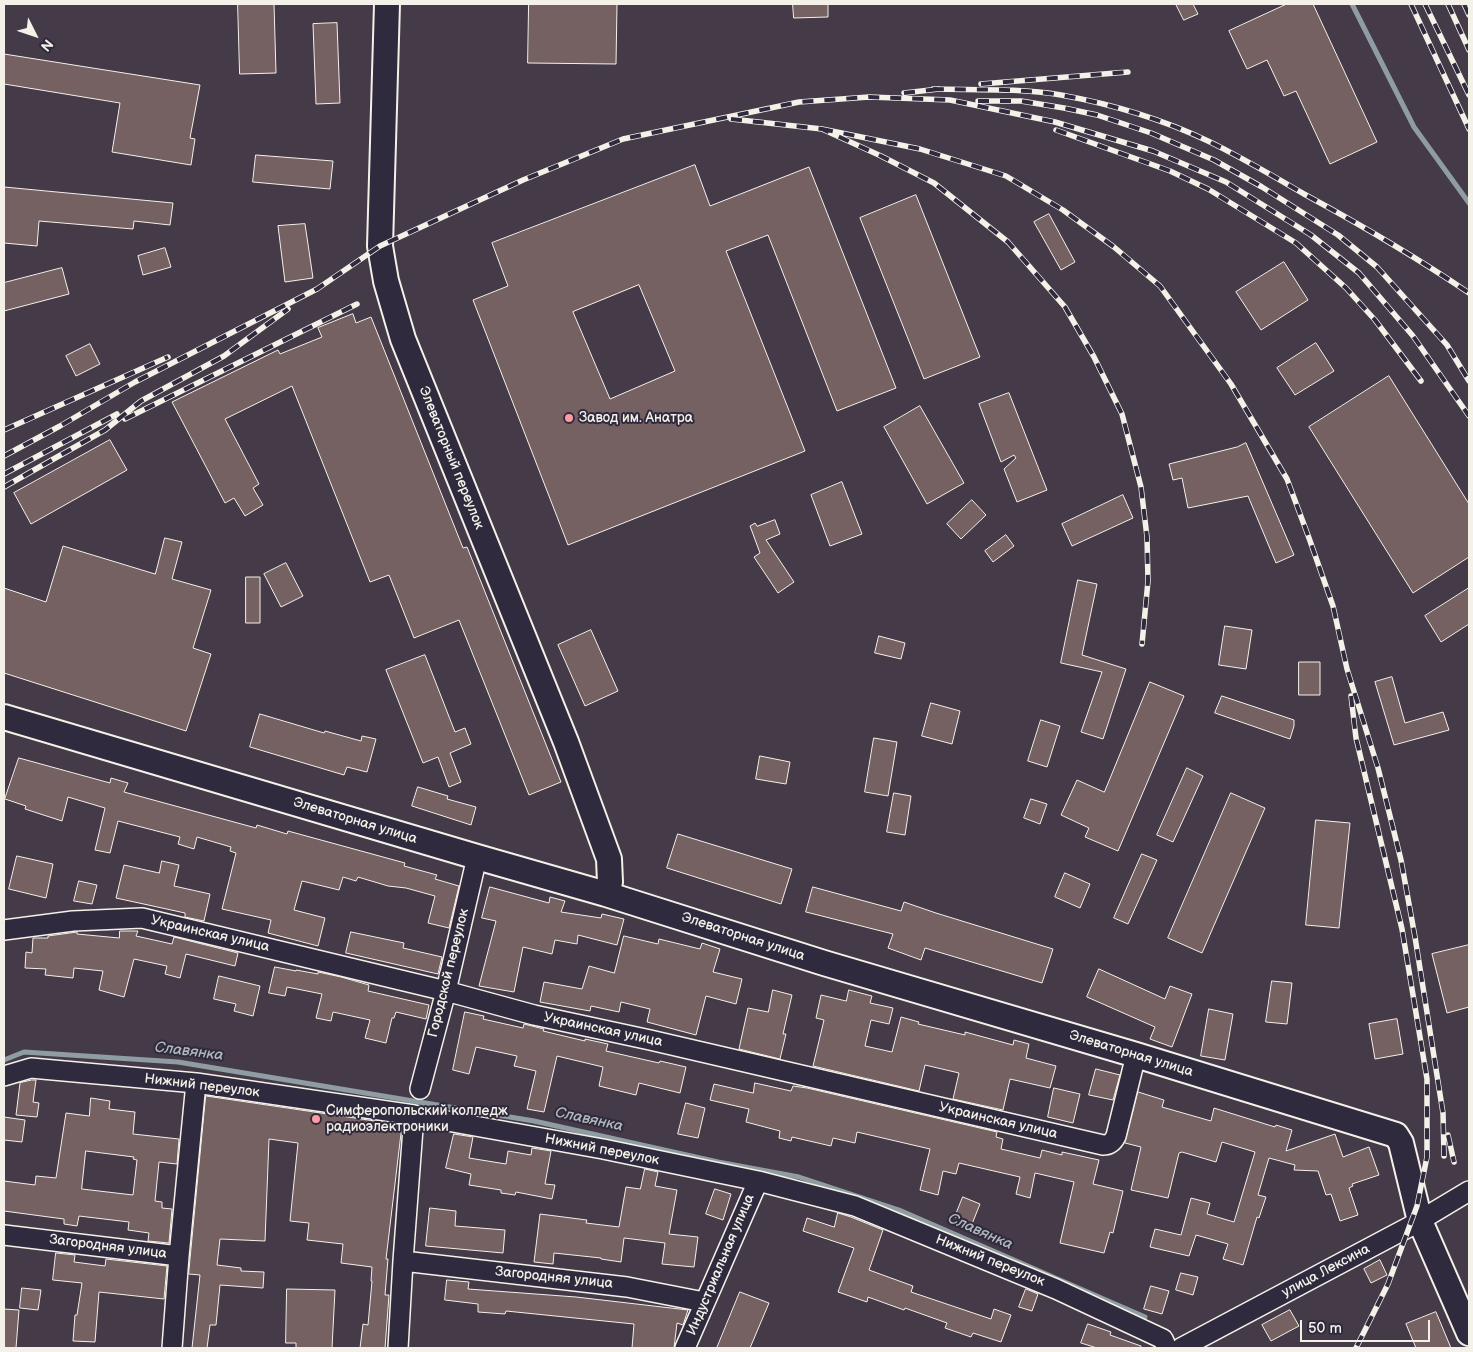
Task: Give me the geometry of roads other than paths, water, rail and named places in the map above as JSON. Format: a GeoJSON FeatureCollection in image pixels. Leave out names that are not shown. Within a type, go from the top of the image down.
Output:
{"type":"FeatureCollection","features":[{"type":"Feature","properties":{"kind":"main road","name":"Элеваторный переулок"},"geometry":{"type":"LineString","coordinates":[[387,4],[380,246],[386,281],[403,338],[566,742],[609,859],[610,882],[606,894]]}},
{"type":"Feature","properties":{"kind":"main road","name":"Элеваторная улица"},"geometry":{"type":"LineString","coordinates":[[4,717],[606,894],[824,963],[1136,1055],[1396,1135],[1401,1143],[1420,1221]]}},
{"type":"Feature","properties":{"kind":"main road"},"geometry":{"type":"LineString","coordinates":[[1420,1221],[1469,1333]]}},
{"type":"Feature","properties":{"kind":"street","name":"Городской переулок"},"geometry":{"type":"LineString","coordinates":[[420,1089],[446,991],[477,857]]}},
{"type":"Feature","properties":{"kind":"street","name":"Украинская улица"},"geometry":{"type":"LineString","coordinates":[[4,930],[74,921],[142,918],[446,991],[534,1015],[1103,1145],[1113,1142],[1116,1136],[1136,1055]]}},
{"type":"Feature","properties":{"kind":"street","name":"Нижний переулок"},"geometry":{"type":"LineString","coordinates":[[4,1076],[31,1068],[196,1083],[414,1115],[603,1149],[758,1181],[855,1206],[1056,1289],[1163,1339],[1167,1348]]}},
{"type":"Feature","properties":{"kind":"street"},"geometry":{"type":"LineString","coordinates":[[179,1256],[196,1083]]}},
{"type":"Feature","properties":{"kind":"street"},"geometry":{"type":"LineString","coordinates":[[398,1348],[414,1115]]}},
{"type":"Feature","properties":{"kind":"street","name":"Индустриальная улица"},"geometry":{"type":"LineString","coordinates":[[685,1348],[758,1181]]}},
{"type":"Feature","properties":{"kind":"street","name":"улица Лексина"},"geometry":{"type":"LineString","coordinates":[[1181,1348],[1420,1221],[1469,1190]]}},
{"type":"Feature","properties":{"kind":"street","name":"Загородняя улица"},"geometry":{"type":"LineString","coordinates":[[4,1235],[179,1256],[172,1348]]}},
{"type":"Feature","properties":{"kind":"street","name":"Загородняя улица"},"geometry":{"type":"LineString","coordinates":[[403,1261],[627,1286],[704,1302]]}},
{"type":"Feature","properties":{"kind":"waterway"},"geometry":{"type":"LineString","coordinates":[[1352,4],[1414,127],[1469,203]]}},
{"type":"Feature","properties":{"kind":"waterway","name":"Славянка"},"geometry":{"type":"LineString","coordinates":[[4,1060],[24,1052],[178,1062],[534,1121],[718,1162],[799,1177],[899,1210],[1145,1317]]}},
{"type":"Feature","properties":{"kind":"railway"},"geometry":{"type":"LineString","coordinates":[[1411,4],[1469,129]]}},
{"type":"Feature","properties":{"kind":"railway"},"geometry":{"type":"LineString","coordinates":[[1425,4],[1469,95]]}},
{"type":"Feature","properties":{"kind":"railway"},"geometry":{"type":"LineString","coordinates":[[1448,4],[1469,50]]}},
{"type":"Feature","properties":{"kind":"railway"},"geometry":{"type":"LineString","coordinates":[[1464,4],[1469,15]]}},
{"type":"Feature","properties":{"kind":"railway"},"geometry":{"type":"LineString","coordinates":[[981,84],[1128,72]]}},
{"type":"Feature","properties":{"kind":"railway"},"geometry":{"type":"LineString","coordinates":[[933,89],[1013,90],[1061,95],[1099,103],[1173,126],[1233,153],[1388,242],[1469,293]]}},
{"type":"Feature","properties":{"kind":"railway"},"geometry":{"type":"LineString","coordinates":[[904,93],[939,89]]}},
{"type":"Feature","properties":{"kind":"railway"},"geometry":{"type":"LineString","coordinates":[[4,456],[135,382],[317,289],[380,246],[523,180],[623,139],[799,102],[869,97],[950,100],[1055,122],[1153,151],[1226,182],[1311,235],[1359,273],[1413,336],[1469,416]]}},
{"type":"Feature","properties":{"kind":"railway"},"geometry":{"type":"LineString","coordinates":[[978,101],[1021,101],[1097,115],[1151,133],[1214,160],[1262,187],[1338,235],[1377,267],[1447,345],[1469,381]]}},
{"type":"Feature","properties":{"kind":"railway"},"geometry":{"type":"LineString","coordinates":[[731,119],[822,129],[934,183],[1008,242],[1065,307],[1094,357],[1122,414],[1141,487],[1147,537],[1148,581],[1142,644]]}},
{"type":"Feature","properties":{"kind":"railway"},"geometry":{"type":"LineString","coordinates":[[822,129],[920,149],[1006,176],[1063,210],[1114,247],[1160,286],[1231,384],[1287,479],[1333,606],[1347,669],[1378,768],[1401,860],[1415,937],[1443,1113],[1444,1156]]}},
{"type":"Feature","properties":{"kind":"railway"},"geometry":{"type":"LineString","coordinates":[[1056,130],[1170,171],[1208,189],[1296,243],[1346,288],[1375,320],[1421,381]]}},
{"type":"Feature","properties":{"kind":"railway"},"geometry":{"type":"LineString","coordinates":[[125,419],[357,304]]}},
{"type":"Feature","properties":{"kind":"railway"},"geometry":{"type":"LineString","coordinates":[[4,487],[105,430],[141,401],[224,356],[288,309]]}},
{"type":"Feature","properties":{"kind":"railway"},"geometry":{"type":"LineString","coordinates":[[4,430],[168,357]]}},
{"type":"Feature","properties":{"kind":"railway"},"geometry":{"type":"LineString","coordinates":[[4,474],[117,414]]}},
{"type":"Feature","properties":{"kind":"railway"},"geometry":{"type":"LineString","coordinates":[[1351,696],[1356,738],[1402,929],[1427,1079],[1427,1157],[1417,1206],[1388,1284],[1356,1348]]}},
{"type":"Feature","properties":{"kind":"railway"},"geometry":{"type":"LineString","coordinates":[[1448,1135],[1454,1162]]}},
{"type":"Feature","properties":{"kind":"place","name":"Завод им. Анатра"},"geometry":{"type":"Point","coordinates":[569,418]}},
{"type":"Feature","properties":{"kind":"place","name":"Симферопольский колледж радиоэлектроники"},"geometry":{"type":"Point","coordinates":[316,1119]}}]}
